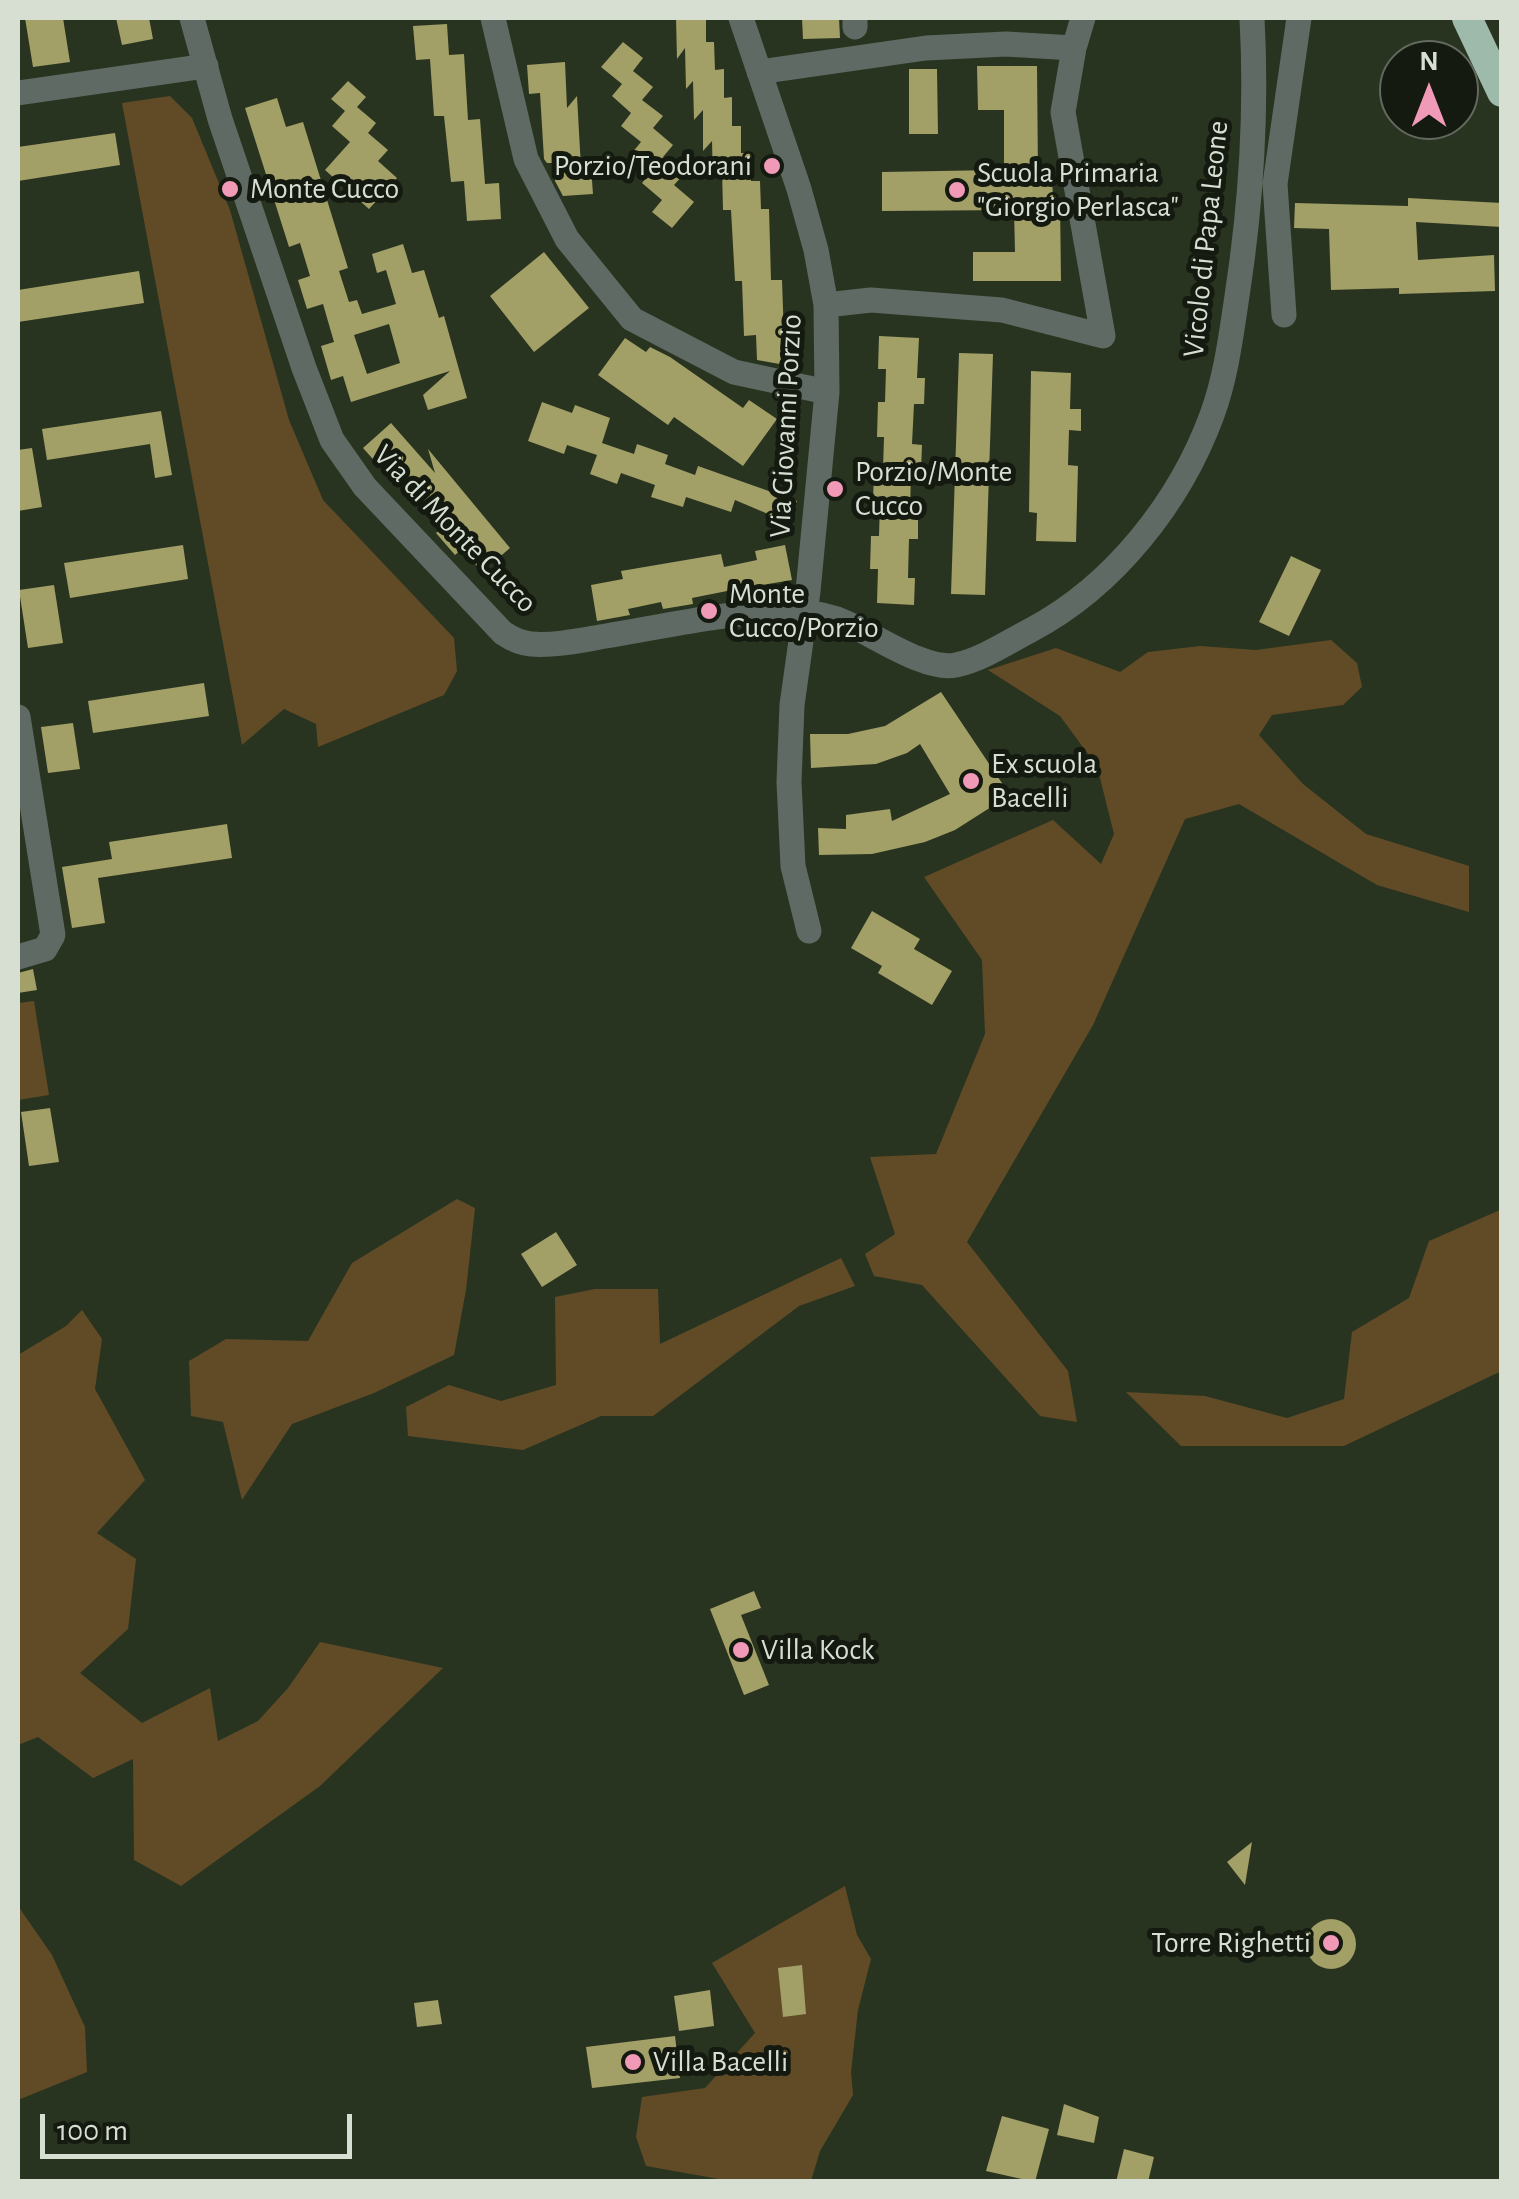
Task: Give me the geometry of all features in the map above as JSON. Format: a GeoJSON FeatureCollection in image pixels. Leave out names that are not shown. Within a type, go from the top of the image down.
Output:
{"type":"FeatureCollection","features":[{"type":"Feature","properties":{"kind":"highway"},"geometry":{"type":"LineString","coordinates":[[1467,18],[1502,92]]}},
{"type":"Feature","properties":{"kind":"street","name":"Via di Monte Cucco"},"geometry":{"type":"LineString","coordinates":[[192,18],[292,333],[332,440],[365,488],[494,626],[518,642],[537,644],[749,613],[806,611]]}},
{"type":"Feature","properties":{"kind":"street"},"geometry":{"type":"LineString","coordinates":[[493,18],[526,159],[568,239],[632,319],[734,372],[827,392]]}},
{"type":"Feature","properties":{"kind":"street","name":"Via Giovanni Porzio"},"geometry":{"type":"LineString","coordinates":[[741,18],[800,188],[826,305],[827,392],[806,611],[792,705],[789,841],[809,931]]}},
{"type":"Feature","properties":{"kind":"street"},"geometry":{"type":"LineString","coordinates":[[826,305],[871,300],[1002,310],[1103,336],[1063,112],[1082,18]]}},
{"type":"Feature","properties":{"kind":"street","name":"Vicolo di Papa Leone"},"geometry":{"type":"LineString","coordinates":[[806,611],[838,620],[930,661],[957,665],[1063,611],[1120,560],[1164,507],[1208,423],[1228,352],[1246,223],[1253,115],[1252,18]]}},
{"type":"Feature","properties":{"kind":"street"},"geometry":{"type":"LineString","coordinates":[[1284,316],[1274,184],[1298,18]]}},
{"type":"Feature","properties":{"kind":"street"},"geometry":{"type":"LineString","coordinates":[[759,72],[926,48],[1006,44],[1074,48]]}},
{"type":"Feature","properties":{"kind":"street"},"geometry":{"type":"LineString","coordinates":[[18,93],[206,66]]}},
{"type":"Feature","properties":{"kind":"street"},"geometry":{"type":"LineString","coordinates":[[18,717],[53,936],[45,949],[18,957]]}},
{"type":"Feature","properties":{"kind":"shaded area"},"geometry":{"type":"Polygon","coordinates":[[[170,96],[192,118],[230,210],[289,420],[323,500],[454,638],[457,671],[444,695],[318,747],[316,724],[284,709],[242,745],[122,103],[170,96]]]}},
{"type":"Feature","properties":{"kind":"shaded area"},"geometry":{"type":"Polygon","coordinates":[[[1331,640],[1357,663],[1362,687],[1343,705],[1272,715],[1259,735],[1303,784],[1366,834],[1469,866],[1469,912],[1377,885],[1239,804],[1185,819],[1093,1025],[967,1242],[1068,1371],[1077,1422],[1040,1416],[922,1285],[874,1276],[865,1254],[895,1234],[870,1157],[936,1154],[985,1034],[982,960],[924,877],[1053,820],[1101,864],[1114,834],[1097,766],[1060,716],[988,670],[1056,648],[1120,672],[1148,652],[1200,646],[1256,650],[1331,640]]]}},
{"type":"Feature","properties":{"kind":"shaded area"},"geometry":{"type":"Polygon","coordinates":[[[34,1001],[49,1095],[18,1100],[18,1003],[34,1001]]]}},
{"type":"Feature","properties":{"kind":"shaded area"},"geometry":{"type":"Polygon","coordinates":[[[457,1199],[475,1208],[454,1355],[374,1393],[292,1424],[242,1500],[223,1422],[191,1416],[189,1361],[226,1339],[308,1341],[352,1263],[457,1199]]]}},
{"type":"Feature","properties":{"kind":"shaded area"},"geometry":{"type":"Polygon","coordinates":[[[1500,1210],[1502,1371],[1344,1446],[1181,1446],[1126,1392],[1205,1396],[1287,1418],[1344,1399],[1352,1332],[1409,1298],[1429,1241],[1500,1210]]]}},
{"type":"Feature","properties":{"kind":"shaded area"},"geometry":{"type":"Polygon","coordinates":[[[841,1258],[855,1286],[799,1306],[653,1416],[601,1416],[523,1450],[408,1436],[406,1407],[449,1385],[501,1401],[556,1385],[555,1297],[595,1289],[658,1289],[660,1344],[841,1258]]]}},
{"type":"Feature","properties":{"kind":"shaded area"},"geometry":{"type":"Polygon","coordinates":[[[82,1310],[102,1339],[95,1389],[145,1480],[97,1533],[136,1559],[128,1629],[80,1673],[142,1723],[210,1688],[218,1741],[258,1721],[288,1688],[320,1642],[443,1668],[320,1786],[181,1886],[134,1860],[133,1759],[93,1778],[38,1737],[18,1745],[18,1355],[66,1326],[82,1310]]]}},
{"type":"Feature","properties":{"kind":"shaded area"},"geometry":{"type":"Polygon","coordinates":[[[845,1886],[857,1935],[871,1959],[858,2010],[851,2072],[853,2095],[820,2151],[811,2181],[730,2181],[646,2166],[636,2137],[642,2097],[705,2088],[755,2033],[712,1963],[845,1886]]]}},
{"type":"Feature","properties":{"kind":"shaded area"},"geometry":{"type":"Polygon","coordinates":[[[18,1906],[52,1955],[85,2027],[87,2072],[18,2100],[18,1906]]]}},
{"type":"Feature","properties":{"kind":"building"},"geometry":{"type":"Polygon","coordinates":[[[25,18],[63,18],[70,62],[33,67],[25,18]]]}},
{"type":"Feature","properties":{"kind":"building"},"geometry":{"type":"Polygon","coordinates":[[[116,18],[149,18],[153,39],[122,45],[116,18]]]}},
{"type":"Feature","properties":{"kind":"building"},"geometry":{"type":"Polygon","coordinates":[[[676,18],[706,18],[706,42],[714,42],[715,70],[724,69],[724,98],[732,97],[732,126],[741,126],[741,153],[750,153],[751,181],[760,181],[761,209],[769,209],[771,280],[782,280],[784,338],[790,338],[791,366],[757,360],[756,335],[744,336],[742,281],[735,281],[731,210],[723,210],[722,169],[713,179],[712,141],[703,151],[703,110],[694,120],[693,81],[686,89],[685,48],[677,59],[676,18]]]}},
{"type":"Feature","properties":{"kind":"building"},"geometry":{"type":"Polygon","coordinates":[[[802,18],[839,18],[840,38],[803,39],[802,18]]]}},
{"type":"Feature","properties":{"kind":"building"},"geometry":{"type":"Polygon","coordinates":[[[447,24],[449,55],[464,54],[468,120],[480,119],[485,184],[499,183],[501,219],[467,221],[464,181],[451,182],[444,116],[434,116],[430,59],[416,60],[413,26],[447,24]]]}},
{"type":"Feature","properties":{"kind":"building"},"geometry":{"type":"Polygon","coordinates":[[[623,42],[643,58],[633,71],[653,87],[642,100],[663,116],[653,128],[673,145],[663,157],[684,174],[674,185],[694,202],[672,228],[652,212],[662,200],[642,183],[652,171],[631,154],[641,142],[621,126],[631,113],[612,96],[622,84],[601,67],[623,42]]]}},
{"type":"Feature","properties":{"kind":"building"},"geometry":{"type":"Polygon","coordinates":[[[565,62],[567,108],[577,96],[581,168],[591,167],[593,194],[563,196],[555,181],[554,163],[544,159],[540,93],[529,94],[527,65],[565,62]]]}},
{"type":"Feature","properties":{"kind":"building"},"geometry":{"type":"Polygon","coordinates":[[[977,66],[1037,66],[1038,175],[1052,175],[1053,201],[1060,201],[1061,281],[973,281],[973,252],[1015,252],[1014,210],[882,211],[882,172],[1004,167],[1004,110],[978,110],[977,66]]]}},
{"type":"Feature","properties":{"kind":"building"},"geometry":{"type":"Polygon","coordinates":[[[909,69],[937,69],[938,134],[909,134],[909,69]]]}},
{"type":"Feature","properties":{"kind":"building"},"geometry":{"type":"Polygon","coordinates":[[[348,81],[366,97],[357,107],[376,123],[368,133],[388,150],[378,161],[397,178],[369,209],[325,170],[350,142],[332,126],[345,111],[331,99],[348,81]]]}},
{"type":"Feature","properties":{"kind":"building"},"geometry":{"type":"Polygon","coordinates":[[[277,98],[286,127],[303,122],[348,268],[339,271],[349,302],[357,300],[362,314],[396,304],[386,270],[377,273],[372,254],[403,244],[412,273],[424,270],[439,318],[444,316],[467,398],[428,410],[423,395],[450,371],[351,402],[343,376],[331,380],[321,346],[334,342],[323,304],[307,309],[298,280],[310,276],[300,243],[289,247],[245,108],[277,98]],[[389,324],[354,335],[367,374],[400,363],[389,324]]]}},
{"type":"Feature","properties":{"kind":"building"},"geometry":{"type":"Polygon","coordinates":[[[115,133],[120,165],[18,181],[18,147],[115,133]]]}},
{"type":"Feature","properties":{"kind":"building"},"geometry":{"type":"Polygon","coordinates":[[[1408,198],[1502,203],[1502,227],[1416,222],[1418,260],[1494,255],[1495,291],[1399,294],[1399,288],[1331,290],[1329,229],[1294,228],[1295,203],[1408,206],[1408,198]]]}},
{"type":"Feature","properties":{"kind":"building"},"geometry":{"type":"Polygon","coordinates":[[[544,252],[589,308],[534,352],[490,296],[544,252]]]}},
{"type":"Feature","properties":{"kind":"building"},"geometry":{"type":"Polygon","coordinates":[[[139,271],[144,303],[18,322],[18,290],[139,271]]]}},
{"type":"Feature","properties":{"kind":"building"},"geometry":{"type":"Polygon","coordinates":[[[879,336],[919,338],[917,378],[925,378],[924,404],[914,404],[912,444],[922,445],[921,472],[911,471],[910,512],[918,512],[918,539],[909,539],[908,578],[915,578],[914,605],[877,603],[878,569],[870,569],[871,536],[879,536],[880,502],[873,502],[874,469],[883,470],[884,437],[877,437],[878,402],[885,402],[886,369],[878,369],[879,336]]]}},
{"type":"Feature","properties":{"kind":"building"},"geometry":{"type":"Polygon","coordinates":[[[625,338],[646,352],[650,347],[670,357],[743,408],[749,400],[777,419],[743,466],[674,417],[668,425],[598,375],[625,338]]]}},
{"type":"Feature","properties":{"kind":"building"},"geometry":{"type":"Polygon","coordinates":[[[959,353],[993,354],[985,595],[951,594],[959,353]]]}},
{"type":"Feature","properties":{"kind":"building"},"geometry":{"type":"Polygon","coordinates":[[[1031,371],[1071,373],[1070,409],[1081,409],[1081,431],[1069,430],[1068,465],[1078,466],[1076,542],[1036,541],[1037,513],[1029,512],[1031,371]]]}},
{"type":"Feature","properties":{"kind":"building"},"geometry":{"type":"Polygon","coordinates":[[[542,402],[572,413],[575,405],[610,418],[602,443],[634,454],[637,444],[668,455],[665,464],[695,475],[698,466],[797,501],[787,522],[735,500],[731,512],[686,497],[683,507],[651,497],[655,485],[621,473],[617,484],[590,474],[597,455],[567,445],[564,454],[528,441],[542,402]]]}},
{"type":"Feature","properties":{"kind":"building"},"geometry":{"type":"Polygon","coordinates":[[[161,411],[172,475],[155,478],[150,444],[47,460],[42,429],[161,411]]]}},
{"type":"Feature","properties":{"kind":"building"},"geometry":{"type":"Polygon","coordinates":[[[391,423],[435,473],[428,449],[510,548],[482,572],[462,549],[455,555],[436,533],[445,526],[423,501],[416,506],[404,492],[409,487],[386,461],[380,467],[363,448],[391,423]]]}},
{"type":"Feature","properties":{"kind":"building"},"geometry":{"type":"Polygon","coordinates":[[[32,448],[42,507],[18,511],[18,450],[32,448]]]}},
{"type":"Feature","properties":{"kind":"building"},"geometry":{"type":"Polygon","coordinates":[[[183,545],[188,579],[70,598],[64,563],[183,545]]]}},
{"type":"Feature","properties":{"kind":"building"},"geometry":{"type":"Polygon","coordinates":[[[785,545],[792,580],[756,586],[758,594],[729,599],[727,591],[692,598],[693,604],[663,609],[661,602],[628,609],[630,615],[597,621],[591,585],[623,579],[621,571],[721,554],[724,567],[757,560],[755,551],[785,545]]]}},
{"type":"Feature","properties":{"kind":"building"},"geometry":{"type":"Polygon","coordinates":[[[1291,556],[1321,570],[1289,636],[1259,622],[1291,556]]]}},
{"type":"Feature","properties":{"kind":"building"},"geometry":{"type":"Polygon","coordinates":[[[54,585],[63,643],[28,648],[19,590],[54,585]]]}},
{"type":"Feature","properties":{"kind":"building"},"geometry":{"type":"Polygon","coordinates":[[[204,683],[209,716],[93,733],[88,701],[204,683]]]}},
{"type":"Feature","properties":{"kind":"building","name":"Ex scuola Bacelli"},"geometry":{"type":"Polygon","coordinates":[[[941,692],[1010,795],[955,830],[925,842],[872,854],[819,855],[818,828],[846,829],[846,815],[890,809],[892,821],[950,794],[920,744],[876,764],[811,768],[810,734],[848,734],[885,726],[941,692]]]}},
{"type":"Feature","properties":{"kind":"building"},"geometry":{"type":"Polygon","coordinates":[[[73,723],[80,769],[48,773],[41,727],[73,723]]]}},
{"type":"Feature","properties":{"kind":"building"},"geometry":{"type":"Polygon","coordinates":[[[227,824],[232,858],[98,878],[105,923],[72,928],[62,867],[112,859],[109,842],[227,824]]]}},
{"type":"Feature","properties":{"kind":"building"},"geometry":{"type":"Polygon","coordinates":[[[872,911],[920,939],[914,949],[952,971],[932,1005],[878,973],[882,966],[851,948],[872,911]]]}},
{"type":"Feature","properties":{"kind":"building"},"geometry":{"type":"Polygon","coordinates":[[[33,969],[37,990],[18,993],[18,973],[33,969]]]}},
{"type":"Feature","properties":{"kind":"building"},"geometry":{"type":"Polygon","coordinates":[[[50,1108],[59,1162],[29,1166],[21,1112],[50,1108]]]}},
{"type":"Feature","properties":{"kind":"building"},"geometry":{"type":"Polygon","coordinates":[[[556,1232],[577,1265],[542,1287],[521,1254],[556,1232]]]}},
{"type":"Feature","properties":{"kind":"building","name":"Villa Kock"},"geometry":{"type":"Polygon","coordinates":[[[754,1591],[761,1608],[741,1615],[769,1685],[744,1695],[710,1609],[754,1591]]]}},
{"type":"Feature","properties":{"kind":"building"},"geometry":{"type":"Polygon","coordinates":[[[1252,1842],[1245,1885],[1227,1862],[1252,1842]]]}},
{"type":"Feature","properties":{"kind":"building","name":"Torre Righetti"},"geometry":{"type":"Polygon","coordinates":[[[1331,1919],[1348,1927],[1356,1944],[1348,1961],[1331,1969],[1314,1961],[1306,1944],[1314,1927],[1331,1919]]]}},
{"type":"Feature","properties":{"kind":"building"},"geometry":{"type":"Polygon","coordinates":[[[802,1965],[806,2014],[783,2017],[778,1968],[802,1965]]]}},
{"type":"Feature","properties":{"kind":"building"},"geometry":{"type":"Polygon","coordinates":[[[710,1990],[714,2026],[679,2031],[674,1996],[710,1990]]]}},
{"type":"Feature","properties":{"kind":"building"},"geometry":{"type":"Polygon","coordinates":[[[438,2000],[442,2024],[417,2027],[414,2003],[438,2000]]]}},
{"type":"Feature","properties":{"kind":"building","name":"Villa Bacelli"},"geometry":{"type":"Polygon","coordinates":[[[675,2036],[680,2078],[592,2088],[586,2047],[675,2036]]]}},
{"type":"Feature","properties":{"kind":"building"},"geometry":{"type":"Polygon","coordinates":[[[1064,2104],[1099,2117],[1094,2143],[1057,2135],[1064,2104]]]}},
{"type":"Feature","properties":{"kind":"building"},"geometry":{"type":"Polygon","coordinates":[[[1002,2116],[1049,2129],[1035,2182],[986,2171],[1002,2116]]]}},
{"type":"Feature","properties":{"kind":"building"},"geometry":{"type":"Polygon","coordinates":[[[1124,2149],[1154,2157],[1148,2182],[1116,2182],[1124,2149]]]}},
{"type":"Feature","properties":{"kind":"place","name":"Porzio/Teodorani"},"geometry":{"type":"Point","coordinates":[772,166]}},
{"type":"Feature","properties":{"kind":"place","name":"Monte Cucco"},"geometry":{"type":"Point","coordinates":[230,189]}},
{"type":"Feature","properties":{"kind":"place","name":"Scuola Primaria \"Giorgio Perlasca\""},"geometry":{"type":"Point","coordinates":[957,190]}},
{"type":"Feature","properties":{"kind":"place","name":"Porzio/Monte Cucco"},"geometry":{"type":"Point","coordinates":[835,489]}},
{"type":"Feature","properties":{"kind":"place","name":"Monte Cucco/Porzio"},"geometry":{"type":"Point","coordinates":[709,611]}},
{"type":"Feature","properties":{"kind":"place","name":"Ex scuola Bacelli"},"geometry":{"type":"Point","coordinates":[971,781]}},
{"type":"Feature","properties":{"kind":"place","name":"Villa Kock"},"geometry":{"type":"Point","coordinates":[741,1650]}},
{"type":"Feature","properties":{"kind":"place","name":"Torre Righetti"},"geometry":{"type":"Point","coordinates":[1331,1943]}},
{"type":"Feature","properties":{"kind":"place","name":"Villa Bacelli"},"geometry":{"type":"Point","coordinates":[633,2062]}}]}
